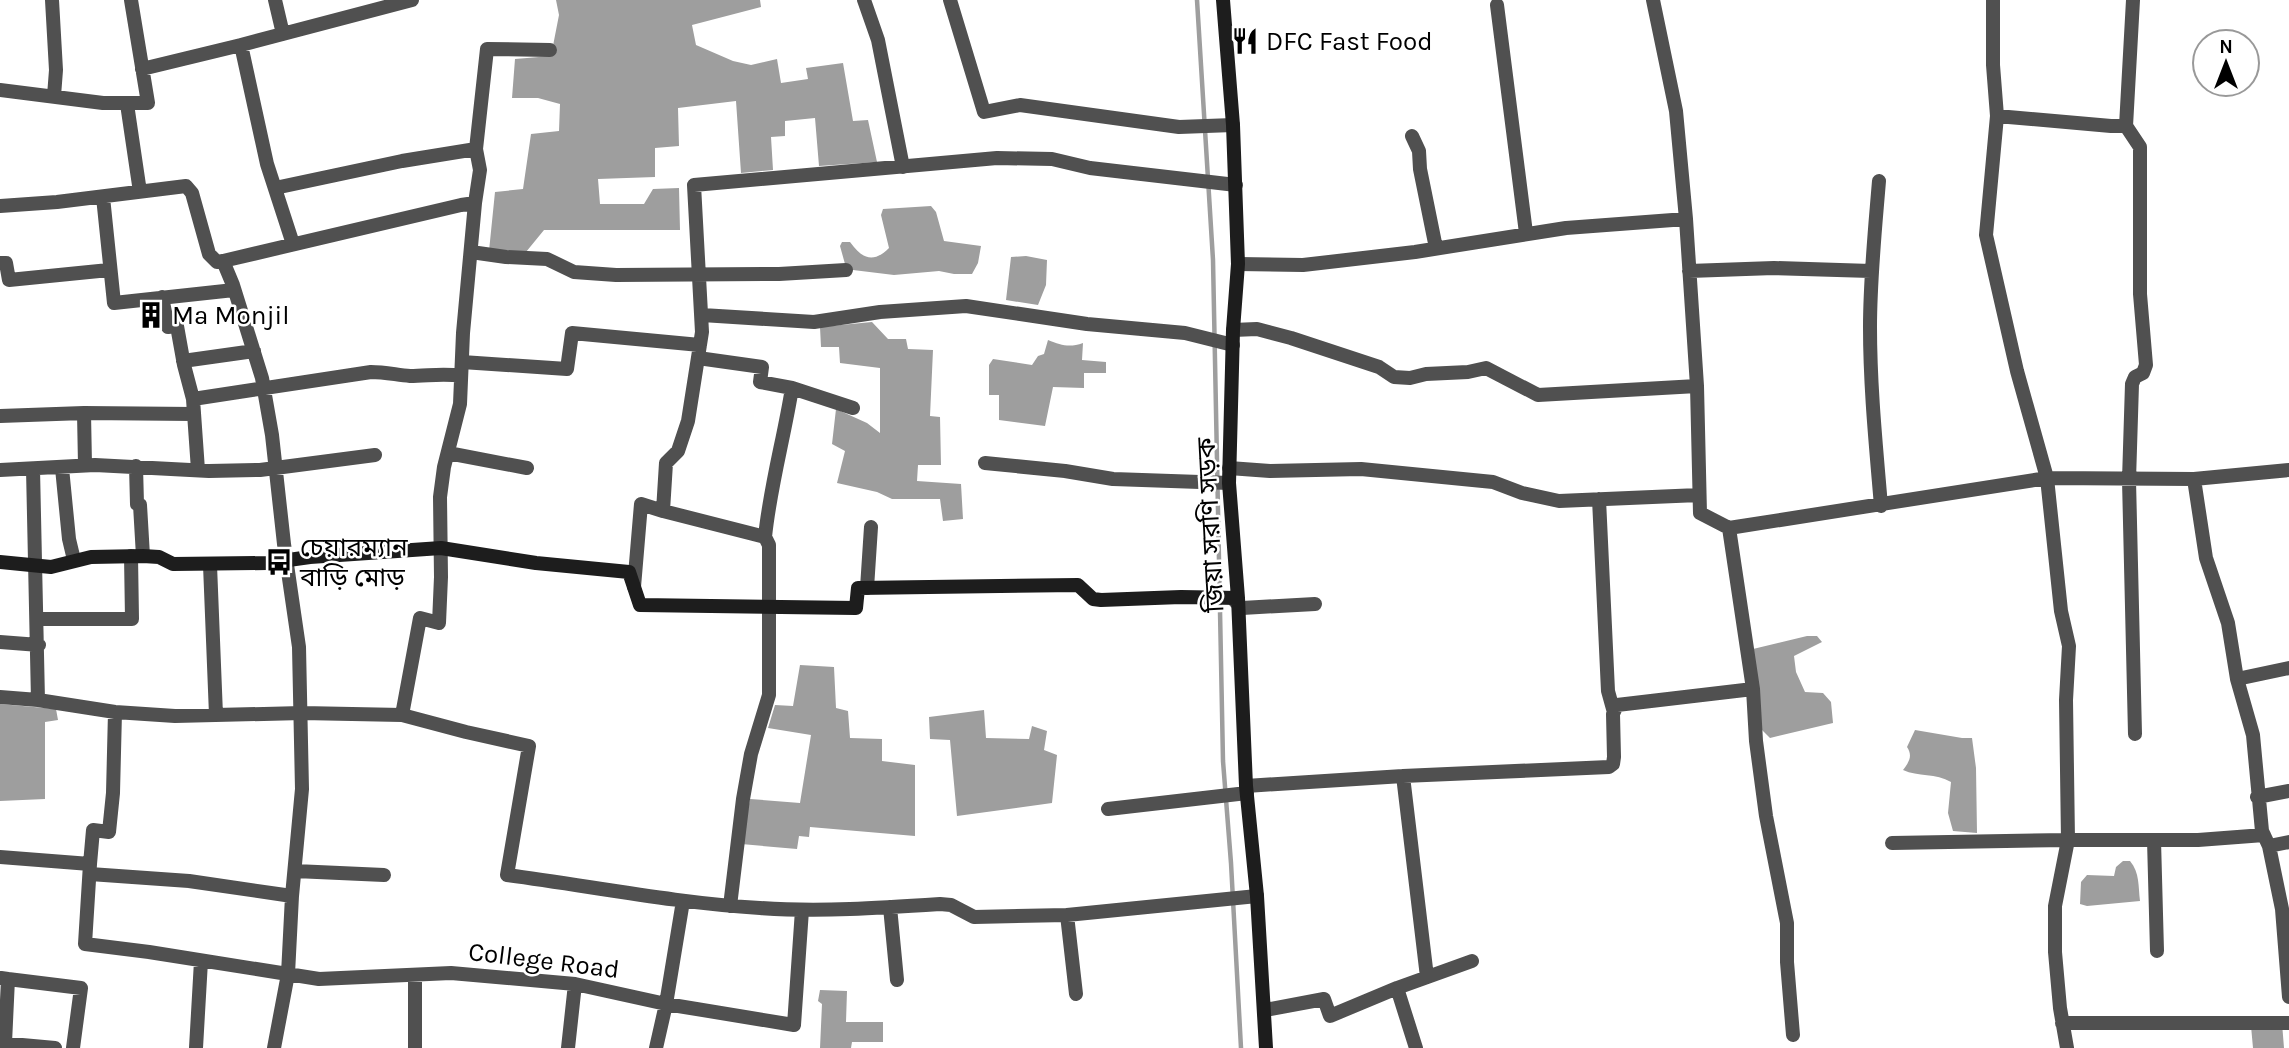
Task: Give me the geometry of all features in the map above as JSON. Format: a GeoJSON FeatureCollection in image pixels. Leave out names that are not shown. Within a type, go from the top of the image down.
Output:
{"type":"FeatureCollection","features":[{"type":"Feature","properties":{"kind":"street"},"geometry":{"type":"LineString","coordinates":[[52,0],[56,70],[54,96]]}},
{"type":"Feature","properties":{"kind":"street"},"geometry":{"type":"LineString","coordinates":[[0,90],[127,104],[148,103],[131,0]]}},
{"type":"Feature","properties":{"kind":"street"},"geometry":{"type":"LineString","coordinates":[[275,0],[283,34]]}},
{"type":"Feature","properties":{"kind":"street"},"geometry":{"type":"LineString","coordinates":[[142,69],[412,0]]}},
{"type":"Feature","properties":{"kind":"street"},"geometry":{"type":"LineString","coordinates":[[864,0],[878,40],[903,167]]}},
{"type":"Feature","properties":{"kind":"street","name":"জিয়া সরণি সড়ক"},"geometry":{"type":"LineString","coordinates":[[1223,0],[1233,124],[1238,264],[1228,484],[1238,601],[1247,790],[1257,896],[1266,1048]]}},
{"type":"Feature","properties":{"kind":"street"},"geometry":{"type":"LineString","coordinates":[[1653,0],[1676,111],[1686,219],[1697,386],[1700,513],[1729,528],[2047,478],[2194,479],[2289,470]]}},
{"type":"Feature","properties":{"kind":"street"},"geometry":{"type":"LineString","coordinates":[[1993,0],[1993,65],[1997,116],[1986,235],[2017,371],[2047,478],[2061,611],[2068,646],[2068,839],[2055,906],[2055,952],[2067,1048]]}},
{"type":"Feature","properties":{"kind":"street"},"geometry":{"type":"LineString","coordinates":[[2133,0],[2126,126],[2140,147],[2140,294],[2146,365],[2143,373],[2135,377],[2132,384],[2129,480],[2135,734]]}},
{"type":"Feature","properties":{"kind":"street"},"geometry":{"type":"LineString","coordinates":[[952,1],[984,112],[1020,105],[1179,127],[1233,124]]}},
{"type":"Feature","properties":{"kind":"street"},"geometry":{"type":"LineString","coordinates":[[1497,5],[1526,233]]}},
{"type":"Feature","properties":{"kind":"street"},"geometry":{"type":"LineString","coordinates":[[241,45],[267,164],[293,244]]}},
{"type":"Feature","properties":{"kind":"street"},"geometry":{"type":"LineString","coordinates":[[402,715],[420,618],[439,622],[440,497],[460,404],[475,203],[480,170],[476,149],[486,49],[550,50]]}},
{"type":"Feature","properties":{"kind":"street"},"geometry":{"type":"LineString","coordinates":[[127,104],[140,192]]}},
{"type":"Feature","properties":{"kind":"street"},"geometry":{"type":"LineString","coordinates":[[1997,116],[2126,126]]}},
{"type":"Feature","properties":{"kind":"street"},"geometry":{"type":"LineString","coordinates":[[1412,136],[1419,151],[1420,169],[1436,248]]}},
{"type":"Feature","properties":{"kind":"street"},"geometry":{"type":"LineString","coordinates":[[275,188],[402,161],[476,149]]}},
{"type":"Feature","properties":{"kind":"street"},"geometry":{"type":"LineString","coordinates":[[663,511],[666,463],[677,451],[688,421],[699,352],[702,315],[694,185],[997,159],[1052,159],[1090,168],[1236,184]]}},
{"type":"Feature","properties":{"kind":"street"},"geometry":{"type":"LineString","coordinates":[[1879,181],[1871,271],[1870,328],[1872,415],[1881,506]]}},
{"type":"Feature","properties":{"kind":"street"},"geometry":{"type":"LineString","coordinates":[[0,206],[186,186],[192,193],[209,254],[217,262],[475,203]]}},
{"type":"Feature","properties":{"kind":"street"},"geometry":{"type":"LineString","coordinates":[[103,197],[114,303],[234,290]]}},
{"type":"Feature","properties":{"kind":"street"},"geometry":{"type":"LineString","coordinates":[[1238,264],[1303,265],[1566,228],[1686,219]]}},
{"type":"Feature","properties":{"kind":"street"},"geometry":{"type":"LineString","coordinates":[[471,251],[506,257],[547,259],[574,272],[616,275],[846,270]]}},
{"type":"Feature","properties":{"kind":"street"},"geometry":{"type":"LineString","coordinates":[[223,261],[264,387],[299,647],[302,789],[288,974],[274,1048]]}},
{"type":"Feature","properties":{"kind":"street"},"geometry":{"type":"LineString","coordinates":[[0,263],[5,263],[9,280],[109,270]]}},
{"type":"Feature","properties":{"kind":"street"},"geometry":{"type":"LineString","coordinates":[[1689,271],[1774,268],[1871,271]]}},
{"type":"Feature","properties":{"kind":"street"},"geometry":{"type":"LineString","coordinates":[[162,297],[168,327],[177,326],[194,406],[198,470]]}},
{"type":"Feature","properties":{"kind":"street"},"geometry":{"type":"LineString","coordinates":[[702,315],[814,322],[880,312],[966,306],[1087,324],[1233,338],[1257,329],[1379,367],[1394,377],[1410,378],[1486,368],[1538,396],[1697,386]]}},
{"type":"Feature","properties":{"kind":"street"},"geometry":{"type":"LineString","coordinates":[[0,416],[194,406],[264,387],[371,372],[409,376],[447,374],[461,369],[567,369],[572,332],[699,352],[762,367],[760,382],[792,387],[853,408]]}},
{"type":"Feature","properties":{"kind":"street"},"geometry":{"type":"LineString","coordinates":[[183,361],[254,351]]}},
{"type":"Feature","properties":{"kind":"street"},"geometry":{"type":"LineString","coordinates":[[730,906],[751,754],[769,695],[768,609],[771,555],[765,537],[770,492],[781,451],[792,387]]}},
{"type":"Feature","properties":{"kind":"street"},"geometry":{"type":"LineString","coordinates":[[84,413],[85,465]]}},
{"type":"Feature","properties":{"kind":"street"},"geometry":{"type":"LineString","coordinates":[[448,453],[527,468]]}},
{"type":"Feature","properties":{"kind":"street"},"geometry":{"type":"LineString","coordinates":[[0,470],[85,465],[198,470],[275,468],[375,454]]}},
{"type":"Feature","properties":{"kind":"street"},"geometry":{"type":"LineString","coordinates":[[985,463],[1113,479],[1228,484]]}},
{"type":"Feature","properties":{"kind":"street"},"geometry":{"type":"LineString","coordinates":[[38,619],[132,619],[140,505],[137,504],[136,466]]}},
{"type":"Feature","properties":{"kind":"street"},"geometry":{"type":"LineString","coordinates":[[62,468],[69,539],[74,560]]}},
{"type":"Feature","properties":{"kind":"street"},"geometry":{"type":"LineString","coordinates":[[1228,468],[1270,471],[1362,469],[1493,482],[1522,493],[1559,500],[1699,495]]}},
{"type":"Feature","properties":{"kind":"street"},"geometry":{"type":"LineString","coordinates":[[33,470],[38,700]]}},
{"type":"Feature","properties":{"kind":"street"},"geometry":{"type":"LineString","coordinates":[[2194,479],[2206,558],[2228,623],[2237,680],[2253,735],[2258,797],[2282,909],[2289,997]]}},
{"type":"Feature","properties":{"kind":"street"},"geometry":{"type":"LineString","coordinates":[[1108,809],[1247,790],[1403,776],[1609,767],[1613,764],[1614,757],[1613,709],[1608,691],[1599,499]]}},
{"type":"Feature","properties":{"kind":"street"},"geometry":{"type":"LineString","coordinates":[[634,588],[641,504],[765,537]]}},
{"type":"Feature","properties":{"kind":"street"},"geometry":{"type":"LineString","coordinates":[[867,588],[871,527]]}},
{"type":"Feature","properties":{"kind":"street"},"geometry":{"type":"LineString","coordinates":[[1729,528],[1753,689],[1756,741],[1766,816],[1787,923],[1793,1035]]}},
{"type":"Feature","properties":{"kind":"street"},"geometry":{"type":"LineString","coordinates":[[0,562],[37,566],[62,565],[74,560],[103,556],[137,556],[156,557],[173,564],[210,565],[441,548],[629,572],[640,606],[856,608],[858,588],[1074,585],[1093,599],[1101,600],[1181,597],[1238,601],[1242,608],[1315,604]]}},
{"type":"Feature","properties":{"kind":"street"},"geometry":{"type":"LineString","coordinates":[[210,565],[216,715]]}},
{"type":"Feature","properties":{"kind":"street"},"geometry":{"type":"LineString","coordinates":[[0,642],[38,645]]}},
{"type":"Feature","properties":{"kind":"street"},"geometry":{"type":"LineString","coordinates":[[2237,680],[2289,668]]}},
{"type":"Feature","properties":{"kind":"street"},"geometry":{"type":"LineString","coordinates":[[1613,709],[1617,705],[1753,689]]}},
{"type":"Feature","properties":{"kind":"street"},"geometry":{"type":"LineString","coordinates":[[0,697],[115,712],[175,716],[302,713],[402,715],[466,733],[529,746],[507,875],[730,906],[839,911],[940,904],[951,905],[974,917],[1067,915],[1257,896]]}},
{"type":"Feature","properties":{"kind":"street"},"geometry":{"type":"LineString","coordinates":[[90,869],[93,830],[109,832],[115,712]]}},
{"type":"Feature","properties":{"kind":"street"},"geometry":{"type":"LineString","coordinates":[[1403,776],[1427,977]]}},
{"type":"Feature","properties":{"kind":"street"},"geometry":{"type":"LineString","coordinates":[[2258,797],[2289,791]]}},
{"type":"Feature","properties":{"kind":"street"},"geometry":{"type":"LineString","coordinates":[[1892,843],[2068,839],[2289,842]]}},
{"type":"Feature","properties":{"kind":"street"},"geometry":{"type":"LineString","coordinates":[[2154,840],[2157,951]]}},
{"type":"Feature","properties":{"kind":"street"},"geometry":{"type":"LineString","coordinates":[[0,857],[292,896]]}},
{"type":"Feature","properties":{"kind":"street","name":"College Road"},"geometry":{"type":"LineString","coordinates":[[90,869],[85,944],[319,979],[451,973],[575,984],[666,1004],[794,1025],[802,910]]}},
{"type":"Feature","properties":{"kind":"street"},"geometry":{"type":"LineString","coordinates":[[295,871],[384,875]]}},
{"type":"Feature","properties":{"kind":"street"},"geometry":{"type":"LineString","coordinates":[[656,1048],[683,901]]}},
{"type":"Feature","properties":{"kind":"street"},"geometry":{"type":"LineString","coordinates":[[890,908],[897,980]]}},
{"type":"Feature","properties":{"kind":"street"},"geometry":{"type":"LineString","coordinates":[[1067,915],[1076,994]]}},
{"type":"Feature","properties":{"kind":"street"},"geometry":{"type":"LineString","coordinates":[[196,1048],[201,961]]}},
{"type":"Feature","properties":{"kind":"street"},"geometry":{"type":"LineString","coordinates":[[1265,1010],[1324,999],[1330,1016],[1472,961]]}},
{"type":"Feature","properties":{"kind":"street"},"geometry":{"type":"LineString","coordinates":[[415,975],[415,1048]]}},
{"type":"Feature","properties":{"kind":"street"},"geometry":{"type":"LineString","coordinates":[[55,1048],[3,1043],[4,979],[80,988],[73,1048]]}},
{"type":"Feature","properties":{"kind":"street"},"geometry":{"type":"LineString","coordinates":[[568,1048],[575,984]]}},
{"type":"Feature","properties":{"kind":"street"},"geometry":{"type":"LineString","coordinates":[[1397,988],[1416,1048]]}},
{"type":"Feature","properties":{"kind":"street"},"geometry":{"type":"LineString","coordinates":[[2062,1023],[2289,1023]]}},
{"type":"Feature","properties":{"kind":"shaded area"},"geometry":{"type":"Polygon","coordinates":[[[556,0],[760,0],[761,7],[692,25],[696,45],[733,61],[751,65],[777,59],[781,83],[808,79],[806,68],[843,63],[853,121],[868,120],[877,162],[819,166],[815,118],[785,121],[785,136],[771,137],[773,170],[741,173],[736,101],[678,108],[679,146],[655,148],[655,177],[598,179],[600,204],[644,204],[653,189],[679,188],[680,230],[544,230],[526,252],[489,251],[495,192],[523,189],[531,134],[559,131],[560,104],[538,98],[512,98],[515,59],[551,56],[559,15],[556,0]]]}},
{"type":"Feature","properties":{"kind":"shaded area"},"geometry":{"type":"Polygon","coordinates":[[[931,206],[936,212],[944,241],[981,246],[978,263],[972,274],[939,271],[894,275],[853,270],[845,264],[840,246],[842,242],[850,242],[858,252],[872,258],[889,248],[881,215],[883,209],[931,206]]]}},
{"type":"Feature","properties":{"kind":"shaded area"},"geometry":{"type":"Polygon","coordinates":[[[1026,256],[1047,260],[1046,285],[1038,305],[1006,300],[1011,257],[1026,256]]]}},
{"type":"Feature","properties":{"kind":"shaded area"},"geometry":{"type":"Polygon","coordinates":[[[872,322],[888,339],[906,339],[908,349],[933,350],[930,416],[940,417],[941,465],[918,465],[917,481],[961,484],[963,519],[943,521],[940,499],[892,499],[877,492],[837,483],[845,451],[832,444],[836,409],[867,423],[880,433],[880,368],[840,363],[839,347],[821,347],[820,327],[872,322]]]}},
{"type":"Feature","properties":{"kind":"shaded area"},"geometry":{"type":"Polygon","coordinates":[[[1048,340],[1065,345],[1083,343],[1082,360],[1106,362],[1106,373],[1084,373],[1084,388],[1053,387],[1045,426],[999,420],[999,395],[989,395],[989,365],[993,359],[1032,365],[1038,356],[1044,354],[1048,340]]]}},
{"type":"Feature","properties":{"kind":"shaded area"},"geometry":{"type":"Polygon","coordinates":[[[1817,636],[1822,642],[1794,656],[1796,672],[1805,692],[1823,693],[1831,702],[1833,723],[1770,738],[1762,730],[1753,649],[1817,636]]]}},
{"type":"Feature","properties":{"kind":"shaded area"},"geometry":{"type":"Polygon","coordinates":[[[800,665],[834,667],[836,708],[848,711],[850,738],[882,739],[882,761],[915,765],[915,836],[810,827],[809,837],[799,836],[797,849],[741,844],[750,799],[800,803],[811,735],[768,728],[775,705],[793,706],[800,665]]]}},
{"type":"Feature","properties":{"kind":"shaded area"},"geometry":{"type":"Polygon","coordinates":[[[0,704],[56,709],[58,720],[45,722],[45,799],[0,801],[0,704]]]}},
{"type":"Feature","properties":{"kind":"shaded area"},"geometry":{"type":"Polygon","coordinates":[[[984,710],[986,738],[1029,739],[1032,726],[1047,731],[1044,750],[1057,755],[1052,803],[957,816],[950,740],[930,739],[929,717],[984,710]]]}},
{"type":"Feature","properties":{"kind":"shaded area"},"geometry":{"type":"Polygon","coordinates":[[[1915,730],[1972,738],[1976,768],[1977,833],[1953,831],[1948,813],[1951,782],[1903,770],[1910,759],[1907,747],[1915,730]]]}},
{"type":"Feature","properties":{"kind":"shaded area"},"geometry":{"type":"Polygon","coordinates":[[[2123,861],[2130,861],[2136,870],[2140,901],[2087,906],[2080,904],[2081,882],[2087,875],[2114,876],[2116,867],[2123,861]]]}},
{"type":"Feature","properties":{"kind":"shaded area"},"geometry":{"type":"Polygon","coordinates":[[[820,990],[847,991],[846,1022],[883,1022],[883,1042],[852,1042],[851,1048],[820,1048],[820,990]]]}},
{"type":"Feature","properties":{"kind":"shaded area"},"geometry":{"type":"Polygon","coordinates":[[[2282,1023],[2284,1048],[2253,1048],[2251,1026],[2282,1023]]]}},
{"type":"Feature","properties":{"kind":"waterway"},"geometry":{"type":"LineString","coordinates":[[1197,0],[1213,260],[1223,761],[1241,1048]]}},
{"type":"Feature","properties":{"kind":"place","name":"DFC Fast Food"},"geometry":{"type":"Point","coordinates":[1245,41]}},
{"type":"Feature","properties":{"kind":"place","name":"Ma Monjil"},"geometry":{"type":"Point","coordinates":[151,315]}},
{"type":"Feature","properties":{"kind":"place","name":"চেয়ারম্যান বাড়ি মোড়"},"geometry":{"type":"Point","coordinates":[279,562]}}]}
